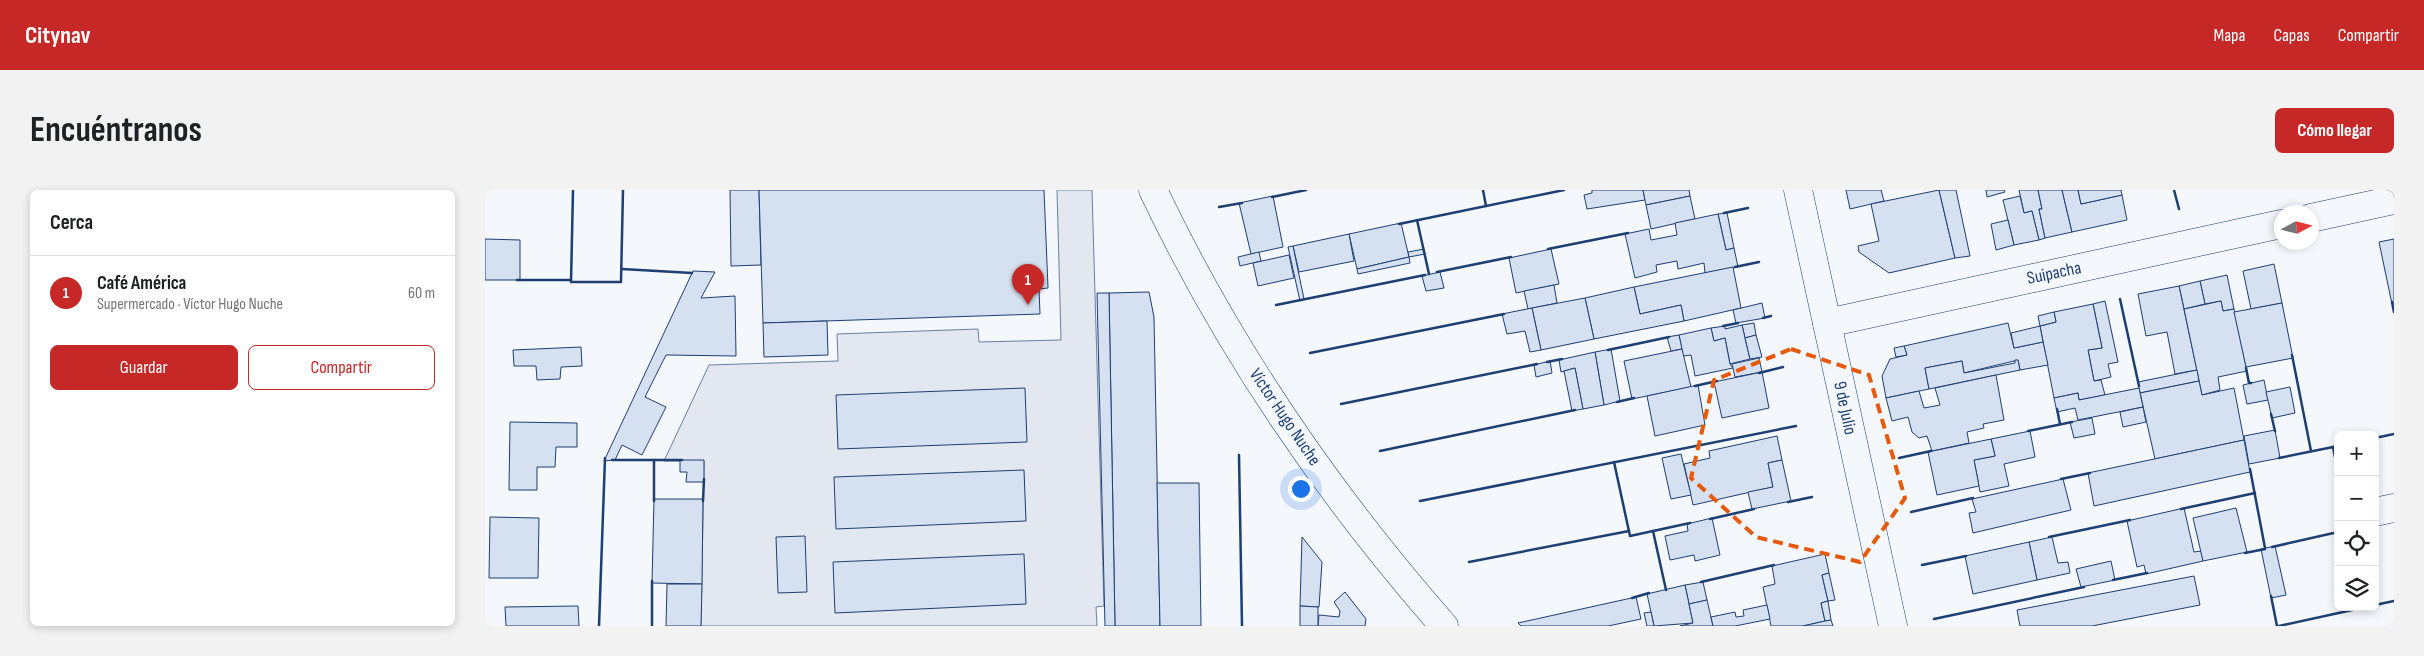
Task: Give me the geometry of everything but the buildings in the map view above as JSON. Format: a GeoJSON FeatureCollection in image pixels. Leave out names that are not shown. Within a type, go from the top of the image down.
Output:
{"type":"FeatureCollection","features":[{"type":"Feature","properties":{"kind":"street","name":"Víctor Hugo Nuche"},"geometry":{"type":"LineString","coordinates":[[1153,190],[1196,274],[1277,408],[1368,535],[1444,626]]}},
{"type":"Feature","properties":{"kind":"street","name":"9 de Julio"},"geometry":{"type":"LineString","coordinates":[[1798,190],[1893,626]]}},
{"type":"Feature","properties":{"kind":"street"},"geometry":{"type":"LineString","coordinates":[[2319,216],[2394,200]]}},
{"type":"Feature","properties":{"kind":"street","name":"Suipacha"},"geometry":{"type":"LineString","coordinates":[[1827,322],[2274,226]]}},
{"type":"Feature","properties":{"kind":"street"},"geometry":{"type":"LineString","coordinates":[[2379,511],[2394,508]]}},
{"type":"Feature","properties":{"kind":"highlighted area"},"geometry":{"type":"Polygon","coordinates":[[[1791,349],[1869,375],[1905,498],[1860,562],[1756,537],[1691,478],[1714,380],[1791,349]]]}},
{"type":"Feature","properties":{"kind":"shaded area"},"geometry":{"type":"Polygon","coordinates":[[[1057,190],[1092,190],[1104,606],[1096,607],[1097,626],[701,626],[704,461],[664,461],[709,365],[838,361],[837,334],[978,329],[979,342],[1061,340],[1057,190]]]}},
{"type":"Feature","properties":{"kind":"wall"},"geometry":{"type":"LineString","coordinates":[[573,190],[571,282],[621,282],[623,190]]}},
{"type":"Feature","properties":{"kind":"wall"},"geometry":{"type":"LineString","coordinates":[[1272,197],[1306,190]]}},
{"type":"Feature","properties":{"kind":"wall"},"geometry":{"type":"LineString","coordinates":[[1483,190],[1486,206]]}},
{"type":"Feature","properties":{"kind":"wall"},"geometry":{"type":"LineString","coordinates":[[1399,224],[1564,190]]}},
{"type":"Feature","properties":{"kind":"wall"},"geometry":{"type":"LineString","coordinates":[[2174,190],[2179,209]]}},
{"type":"Feature","properties":{"kind":"wall"},"geometry":{"type":"LineString","coordinates":[[1219,207],[1242,203]]}},
{"type":"Feature","properties":{"kind":"wall"},"geometry":{"type":"LineString","coordinates":[[1724,213],[1748,208]]}},
{"type":"Feature","properties":{"kind":"wall"},"geometry":{"type":"LineString","coordinates":[[1417,220],[1429,274]]}},
{"type":"Feature","properties":{"kind":"wall"},"geometry":{"type":"LineString","coordinates":[[1548,249],[1628,233]]}},
{"type":"Feature","properties":{"kind":"wall"},"geometry":{"type":"LineString","coordinates":[[1437,272],[1511,257]]}},
{"type":"Feature","properties":{"kind":"wall"},"geometry":{"type":"LineString","coordinates":[[1735,267],[1759,262]]}},
{"type":"Feature","properties":{"kind":"wall"},"geometry":{"type":"LineString","coordinates":[[622,269],[692,273]]}},
{"type":"Feature","properties":{"kind":"wall"},"geometry":{"type":"LineString","coordinates":[[1276,305],[1425,275]]}},
{"type":"Feature","properties":{"kind":"wall"},"geometry":{"type":"LineString","coordinates":[[517,280],[571,280]]}},
{"type":"Feature","properties":{"kind":"wall"},"geometry":{"type":"LineString","coordinates":[[2120,299],[2139,386]]}},
{"type":"Feature","properties":{"kind":"wall"},"geometry":{"type":"LineString","coordinates":[[2392,302],[2394,312]]}},
{"type":"Feature","properties":{"kind":"wall"},"geometry":{"type":"LineString","coordinates":[[1310,353],[1504,314]]}},
{"type":"Feature","properties":{"kind":"wall"},"geometry":{"type":"LineString","coordinates":[[1763,318],[1771,316]]}},
{"type":"Feature","properties":{"kind":"wall"},"geometry":{"type":"LineString","coordinates":[[1723,326],[1738,323]]}},
{"type":"Feature","properties":{"kind":"wall"},"geometry":{"type":"LineString","coordinates":[[1608,350],[1669,337]]}},
{"type":"Feature","properties":{"kind":"wall"},"geometry":{"type":"LineString","coordinates":[[2292,355],[2311,451]]}},
{"type":"Feature","properties":{"kind":"wall"},"geometry":{"type":"LineString","coordinates":[[1547,362],[1562,359]]}},
{"type":"Feature","properties":{"kind":"wall"},"geometry":{"type":"LineString","coordinates":[[1341,404],[1537,364]]}},
{"type":"Feature","properties":{"kind":"wall"},"geometry":{"type":"LineString","coordinates":[[1759,373],[1783,367]]}},
{"type":"Feature","properties":{"kind":"wall"},"geometry":{"type":"LineString","coordinates":[[2246,368],[2249,383],[2251,383]]}},
{"type":"Feature","properties":{"kind":"wall"},"geometry":{"type":"LineString","coordinates":[[1695,386],[1717,381]]}},
{"type":"Feature","properties":{"kind":"wall"},"geometry":{"type":"LineString","coordinates":[[1617,402],[1634,398]]}},
{"type":"Feature","properties":{"kind":"wall"},"geometry":{"type":"LineString","coordinates":[[2057,409],[2060,424]]}},
{"type":"Feature","properties":{"kind":"wall"},"geometry":{"type":"LineString","coordinates":[[1380,451],[1575,410]]}},
{"type":"Feature","properties":{"kind":"wall"},"geometry":{"type":"LineString","coordinates":[[2271,414],[2275,431]]}},
{"type":"Feature","properties":{"kind":"wall"},"geometry":{"type":"LineString","coordinates":[[2028,431],[2072,422]]}},
{"type":"Feature","properties":{"kind":"wall"},"geometry":{"type":"LineString","coordinates":[[1420,501],[1796,426]]}},
{"type":"Feature","properties":{"kind":"wall"},"geometry":{"type":"LineString","coordinates":[[2379,437],[2394,434]]}},
{"type":"Feature","properties":{"kind":"wall"},"geometry":{"type":"LineString","coordinates":[[2333,447],[2334,452]]}},
{"type":"Feature","properties":{"kind":"wall"},"geometry":{"type":"LineString","coordinates":[[2279,458],[2334,447]]}},
{"type":"Feature","properties":{"kind":"wall"},"geometry":{"type":"LineString","coordinates":[[1899,458],[1931,451]]}},
{"type":"Feature","properties":{"kind":"wall"},"geometry":{"type":"LineString","coordinates":[[1239,455],[1242,626]]}},
{"type":"Feature","properties":{"kind":"wall"},"geometry":{"type":"LineString","coordinates":[[599,626],[605,458]]}},
{"type":"Feature","properties":{"kind":"wall"},"geometry":{"type":"LineString","coordinates":[[612,460],[682,460]]}},
{"type":"Feature","properties":{"kind":"wall"},"geometry":{"type":"LineString","coordinates":[[654,460],[654,501]]}},
{"type":"Feature","properties":{"kind":"wall"},"geometry":{"type":"LineString","coordinates":[[1614,462],[1630,536],[1690,523]]}},
{"type":"Feature","properties":{"kind":"wall"},"geometry":{"type":"LineString","coordinates":[[2250,469],[2265,548]]}},
{"type":"Feature","properties":{"kind":"wall"},"geometry":{"type":"LineString","coordinates":[[2061,479],[2090,473]]}},
{"type":"Feature","properties":{"kind":"wall"},"geometry":{"type":"LineString","coordinates":[[703,501],[704,479]]}},
{"type":"Feature","properties":{"kind":"wall"},"geometry":{"type":"LineString","coordinates":[[2181,509],[2255,493]]}},
{"type":"Feature","properties":{"kind":"wall"},"geometry":{"type":"LineString","coordinates":[[1788,502],[1812,497]]}},
{"type":"Feature","properties":{"kind":"wall"},"geometry":{"type":"LineString","coordinates":[[1911,512],[1973,498]]}},
{"type":"Feature","properties":{"kind":"wall"},"geometry":{"type":"LineString","coordinates":[[1710,519],[1754,509]]}},
{"type":"Feature","properties":{"kind":"wall"},"geometry":{"type":"LineString","coordinates":[[2049,537],[2130,520]]}},
{"type":"Feature","properties":{"kind":"wall"},"geometry":{"type":"LineString","coordinates":[[1469,562],[1629,531]]}},
{"type":"Feature","properties":{"kind":"wall"},"geometry":{"type":"LineString","coordinates":[[1653,531],[1666,590]]}},
{"type":"Feature","properties":{"kind":"wall"},"geometry":{"type":"LineString","coordinates":[[2272,547],[2334,533]]}},
{"type":"Feature","properties":{"kind":"wall"},"geometry":{"type":"LineString","coordinates":[[2245,553],[2265,549]]}},
{"type":"Feature","properties":{"kind":"wall"},"geometry":{"type":"LineString","coordinates":[[1922,565],[1966,556]]}},
{"type":"Feature","properties":{"kind":"wall"},"geometry":{"type":"LineString","coordinates":[[1701,582],[1774,565]]}},
{"type":"Feature","properties":{"kind":"wall"},"geometry":{"type":"LineString","coordinates":[[2113,580],[2147,573]]}},
{"type":"Feature","properties":{"kind":"wall"},"geometry":{"type":"LineString","coordinates":[[652,581],[652,626]]}},
{"type":"Feature","properties":{"kind":"wall"},"geometry":{"type":"LineString","coordinates":[[1934,619],[2084,587]]}},
{"type":"Feature","properties":{"kind":"wall"},"geometry":{"type":"LineString","coordinates":[[1632,598],[1649,593]]}},
{"type":"Feature","properties":{"kind":"wall"},"geometry":{"type":"LineString","coordinates":[[2271,596],[2277,626]]}},
{"type":"Feature","properties":{"kind":"wall"},"geometry":{"type":"LineString","coordinates":[[2379,604],[2394,601]]}},
{"type":"Feature","properties":{"kind":"wall"},"geometry":{"type":"LineString","coordinates":[[2279,626],[2348,611]]}},
{"type":"Feature","properties":{"kind":"place","name":"Café América"},"geometry":{"type":"Point","coordinates":[1028,305]}}]}
